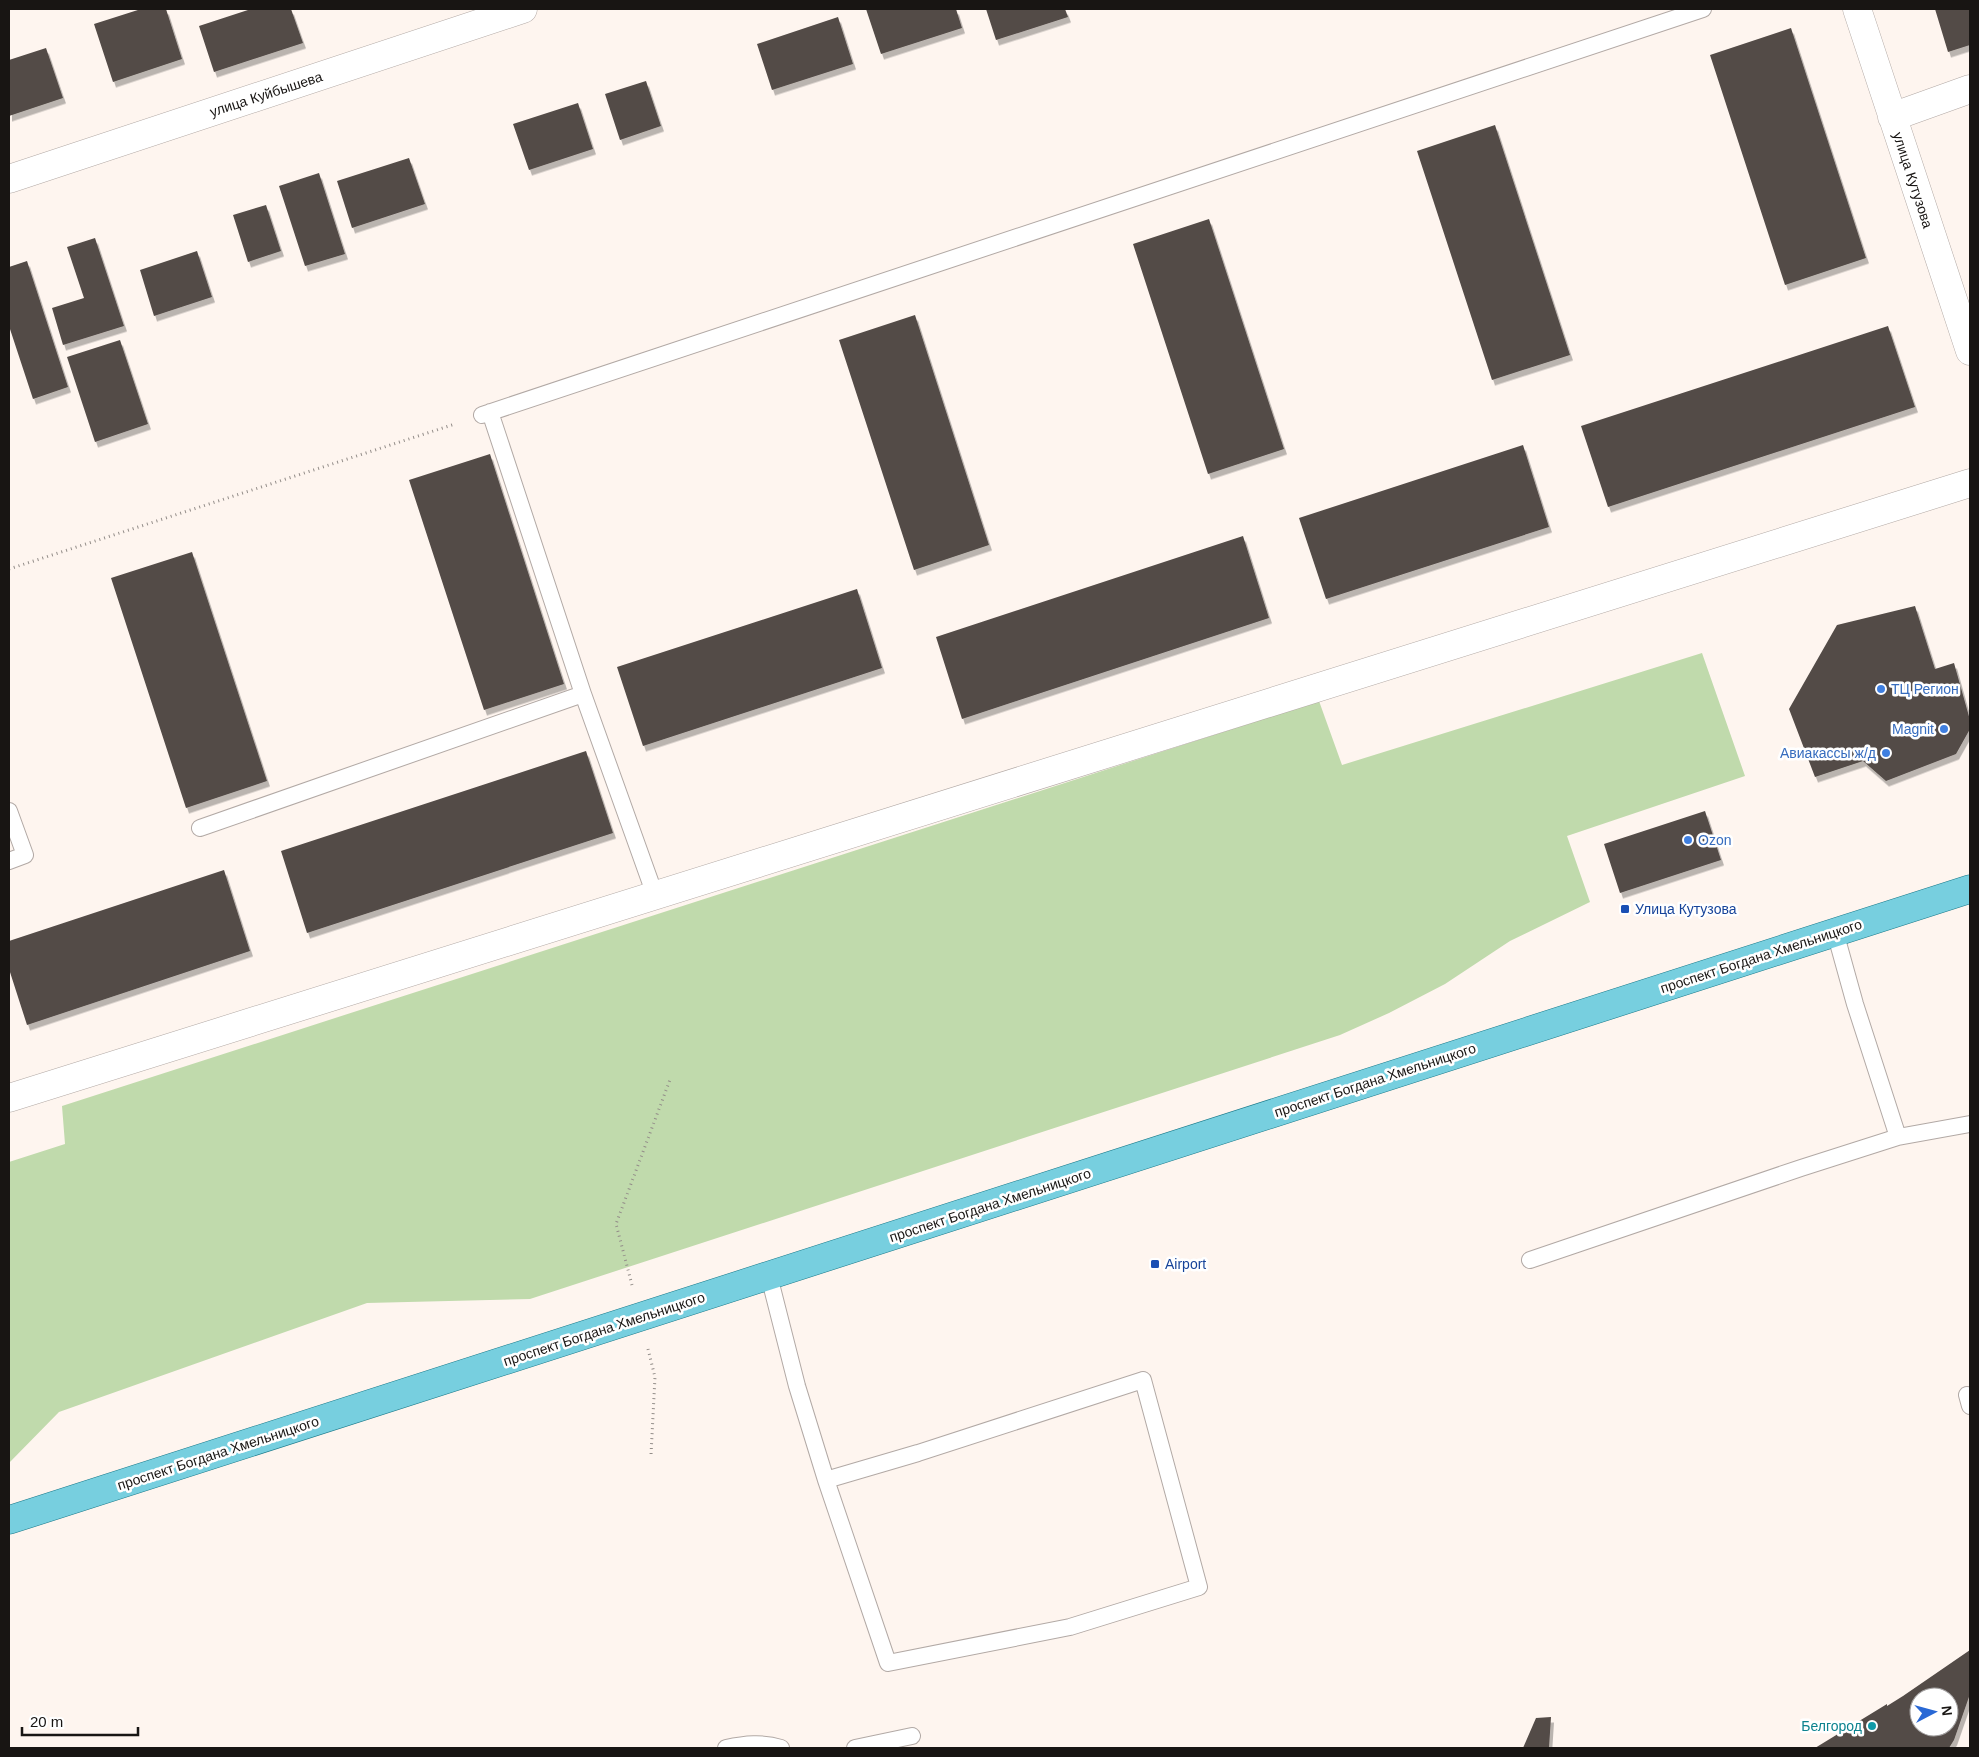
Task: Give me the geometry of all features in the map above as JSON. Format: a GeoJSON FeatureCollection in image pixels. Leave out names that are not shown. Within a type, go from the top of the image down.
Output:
{"type":"FeatureCollection","features":[{"type":"Feature","properties":{"kind":"main road","name":"проспект Богдана Хмельницкого"},"geometry":{"type":"LineString","coordinates":[[9,1520],[1970,889]]}},
{"type":"Feature","properties":{"kind":"street","name":"улица Куйбышева"},"geometry":{"type":"LineString","coordinates":[[9,179],[522,9]]}},
{"type":"Feature","properties":{"kind":"street","name":"улица Кутузова"},"geometry":{"type":"LineString","coordinates":[[1856,9],[1970,351]]}},
{"type":"Feature","properties":{"kind":"street"},"geometry":{"type":"LineString","coordinates":[[1892,116],[1970,89]]}},
{"type":"Feature","properties":{"kind":"street"},"geometry":{"type":"LineString","coordinates":[[9,1098],[1970,483]]}},
{"type":"Feature","properties":{"kind":"lane"},"geometry":{"type":"LineString","coordinates":[[655,895],[486,413],[1703,9]]}},
{"type":"Feature","properties":{"kind":"lane"},"geometry":{"type":"LineString","coordinates":[[200,828],[583,694]]}},
{"type":"Feature","properties":{"kind":"lane"},"geometry":{"type":"LineString","coordinates":[[9,811],[25,855],[9,861]]}},
{"type":"Feature","properties":{"kind":"lane"},"geometry":{"type":"LineString","coordinates":[[1835,932],[1855,1004],[1898,1137]]}},
{"type":"Feature","properties":{"kind":"lane"},"geometry":{"type":"LineString","coordinates":[[1530,1260],[1898,1137],[1970,1124]]}},
{"type":"Feature","properties":{"kind":"lane"},"geometry":{"type":"LineString","coordinates":[[769,1276],[797,1386],[826,1480],[888,1663],[1070,1628],[1199,1587],[1143,1380],[927,1450],[826,1480]]}},
{"type":"Feature","properties":{"kind":"lane"},"geometry":{"type":"LineString","coordinates":[[855,1748],[912,1736]]}},
{"type":"Feature","properties":{"kind":"lane"},"geometry":{"type":"LineString","coordinates":[[726,1748],[747,1743],[771,1745],[781,1748]]}},
{"type":"Feature","properties":{"kind":"path"},"geometry":{"type":"LineString","coordinates":[[9,569],[486,413]]}},
{"type":"Feature","properties":{"kind":"path"},"geometry":{"type":"LineString","coordinates":[[651,1455],[656,1377],[616,1224],[671,1077]]}},
{"type":"Feature","properties":{"kind":"green space"},"geometry":{"type":"Polygon","coordinates":[[[1702,653],[1745,776],[1567,836],[1590,902],[1510,941],[1445,984],[1389,1013],[1340,1035],[530,1299],[367,1303],[59,1412],[9,1463],[9,1162],[65,1144],[62,1106],[1319,701],[1342,765],[1702,653]]]}},
{"type":"Feature","properties":{"kind":"building"},"geometry":{"type":"Polygon","coordinates":[[[141,9],[166,9],[182,59],[113,82],[94,24],[141,9]]]}},
{"type":"Feature","properties":{"kind":"building"},"geometry":{"type":"Polygon","coordinates":[[[251,9],[291,9],[303,43],[214,72],[199,26],[251,9]]]}},
{"type":"Feature","properties":{"kind":"building"},"geometry":{"type":"Polygon","coordinates":[[[866,9],[956,9],[962,28],[881,54],[866,9]]]}},
{"type":"Feature","properties":{"kind":"building"},"geometry":{"type":"Polygon","coordinates":[[[986,9],[1065,9],[1068,17],[996,40],[986,9]]]}},
{"type":"Feature","properties":{"kind":"building"},"geometry":{"type":"Polygon","coordinates":[[[1935,9],[1970,9],[1970,45],[1948,52],[1935,9]]]}},
{"type":"Feature","properties":{"kind":"building"},"geometry":{"type":"Polygon","coordinates":[[[838,17],[853,64],[772,90],[757,44],[838,17]]]}},
{"type":"Feature","properties":{"kind":"building"},"geometry":{"type":"Polygon","coordinates":[[[1791,28],[1866,258],[1785,285],[1710,55],[1791,28]]]}},
{"type":"Feature","properties":{"kind":"building"},"geometry":{"type":"Polygon","coordinates":[[[46,48],[63,98],[9,116],[9,60],[46,48]]]}},
{"type":"Feature","properties":{"kind":"building"},"geometry":{"type":"Polygon","coordinates":[[[646,81],[661,126],[620,140],[605,94],[646,81]]]}},
{"type":"Feature","properties":{"kind":"building"},"geometry":{"type":"Polygon","coordinates":[[[578,103],[593,149],[529,170],[513,124],[578,103]]]}},
{"type":"Feature","properties":{"kind":"building"},"geometry":{"type":"Polygon","coordinates":[[[1495,125],[1570,355],[1492,380],[1417,151],[1495,125]]]}},
{"type":"Feature","properties":{"kind":"building"},"geometry":{"type":"Polygon","coordinates":[[[409,158],[425,204],[352,228],[337,181],[409,158]]]}},
{"type":"Feature","properties":{"kind":"building"},"geometry":{"type":"Polygon","coordinates":[[[319,173],[345,254],[305,266],[279,186],[319,173]]]}},
{"type":"Feature","properties":{"kind":"building"},"geometry":{"type":"Polygon","coordinates":[[[266,205],[281,251],[248,262],[233,215],[266,205]]]}},
{"type":"Feature","properties":{"kind":"building"},"geometry":{"type":"Polygon","coordinates":[[[1209,219],[1284,449],[1208,474],[1133,244],[1209,219]]]}},
{"type":"Feature","properties":{"kind":"building"},"geometry":{"type":"Polygon","coordinates":[[[95,238],[124,326],[63,345],[52,308],[84,298],[67,247],[95,238]]]}},
{"type":"Feature","properties":{"kind":"building"},"geometry":{"type":"Polygon","coordinates":[[[197,251],[212,297],[154,316],[140,270],[197,251]]]}},
{"type":"Feature","properties":{"kind":"building"},"geometry":{"type":"Polygon","coordinates":[[[27,261],[68,387],[33,399],[9,326],[9,267],[27,261]]]}},
{"type":"Feature","properties":{"kind":"building"},"geometry":{"type":"Polygon","coordinates":[[[915,315],[989,545],[914,570],[839,340],[915,315]]]}},
{"type":"Feature","properties":{"kind":"building"},"geometry":{"type":"Polygon","coordinates":[[[1888,326],[1915,407],[1608,507],[1581,426],[1888,326]]]}},
{"type":"Feature","properties":{"kind":"building"},"geometry":{"type":"Polygon","coordinates":[[[120,340],[148,424],[95,442],[67,357],[120,340]]]}},
{"type":"Feature","properties":{"kind":"building"},"geometry":{"type":"Polygon","coordinates":[[[1523,445],[1549,527],[1326,599],[1299,518],[1523,445]]]}},
{"type":"Feature","properties":{"kind":"building"},"geometry":{"type":"Polygon","coordinates":[[[490,454],[564,684],[484,710],[409,480],[490,454]]]}},
{"type":"Feature","properties":{"kind":"building"},"geometry":{"type":"Polygon","coordinates":[[[1243,536],[1269,618],[962,719],[936,637],[1243,536]]]}},
{"type":"Feature","properties":{"kind":"building"},"geometry":{"type":"Polygon","coordinates":[[[192,552],[267,781],[186,808],[111,578],[192,552]]]}},
{"type":"Feature","properties":{"kind":"building"},"geometry":{"type":"Polygon","coordinates":[[[857,589],[882,668],[643,746],[617,667],[857,589]]]}},
{"type":"Feature","properties":{"kind":"building","name":"ТЦ Регион"},"geometry":{"type":"Polygon","coordinates":[[[1915,606],[1935,669],[1954,663],[1970,720],[1970,729],[1956,754],[1886,781],[1863,761],[1815,777],[1789,709],[1837,625],[1915,606]]]}},
{"type":"Feature","properties":{"kind":"building"},"geometry":{"type":"Polygon","coordinates":[[[586,751],[613,833],[307,933],[281,851],[586,751]]]}},
{"type":"Feature","properties":{"kind":"building"},"geometry":{"type":"Polygon","coordinates":[[[1705,811],[1721,860],[1620,893],[1604,844],[1705,811]]]}},
{"type":"Feature","properties":{"kind":"building"},"geometry":{"type":"Polygon","coordinates":[[[224,870],[250,951],[27,1025],[9,969],[9,941],[224,870]]]}},
{"type":"Feature","properties":{"kind":"building"},"geometry":{"type":"Polygon","coordinates":[[[1970,1650],[1970,1694],[1959,1726],[1959,1687],[1916,1687],[1970,1650]]]}},
{"type":"Feature","properties":{"kind":"building"},"geometry":{"type":"Polygon","coordinates":[[[1909,1692],[1909,1737],[1955,1737],[1954,1740],[1949,1748],[1815,1748],[1887,1704],[1887,1706],[1909,1692]]]}},
{"type":"Feature","properties":{"kind":"building"},"geometry":{"type":"Polygon","coordinates":[[[1551,1717],[1549,1748],[1523,1748],[1536,1718],[1551,1717]]]}},
{"type":"Feature","properties":{"kind":"place","name":"ТЦ Регион"},"geometry":{"type":"Point","coordinates":[1881,689]}},
{"type":"Feature","properties":{"kind":"place","name":"Magnit"},"geometry":{"type":"Point","coordinates":[1944,729]}},
{"type":"Feature","properties":{"kind":"place","name":"Авиакассы ж/д"},"geometry":{"type":"Point","coordinates":[1886,753]}},
{"type":"Feature","properties":{"kind":"place","name":"Ozon"},"geometry":{"type":"Point","coordinates":[1688,840]}},
{"type":"Feature","properties":{"kind":"place","name":"Улица Кутузова"},"geometry":{"type":"Point","coordinates":[1625,909]}},
{"type":"Feature","properties":{"kind":"place","name":"Airport"},"geometry":{"type":"Point","coordinates":[1155,1264]}},
{"type":"Feature","properties":{"kind":"place","name":"Белгород"},"geometry":{"type":"Point","coordinates":[1872,1726]}}]}
